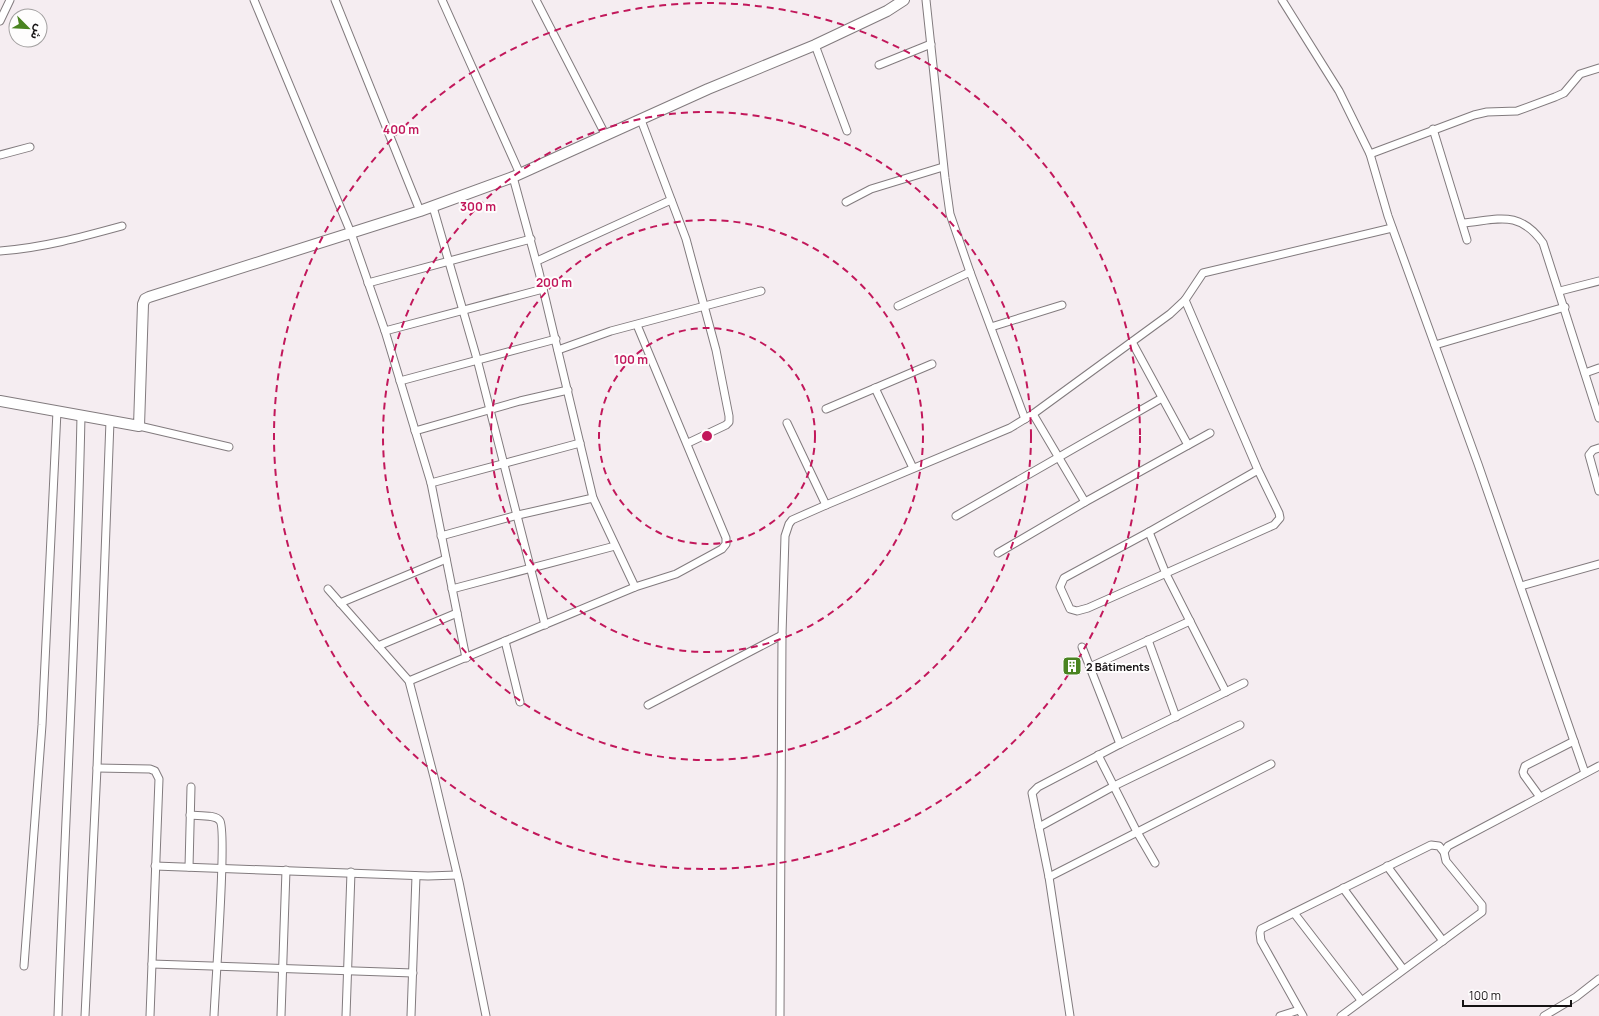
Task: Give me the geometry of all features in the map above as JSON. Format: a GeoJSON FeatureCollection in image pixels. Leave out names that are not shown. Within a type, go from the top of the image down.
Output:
{"type":"FeatureCollection","features":[{"type":"Feature","properties":{"kind":"street"},"geometry":{"type":"LineString","coordinates":[[0,20],[10,0]]}},
{"type":"Feature","properties":{"kind":"street"},"geometry":{"type":"LineString","coordinates":[[254,0],[351,233],[385,330],[431,483],[466,658]]}},
{"type":"Feature","properties":{"kind":"street"},"geometry":{"type":"LineString","coordinates":[[335,0],[420,211]]}},
{"type":"Feature","properties":{"kind":"street"},"geometry":{"type":"LineString","coordinates":[[442,0],[517,175],[530,239],[544,289],[593,498],[635,588]]}},
{"type":"Feature","properties":{"kind":"street"},"geometry":{"type":"LineString","coordinates":[[536,0],[606,136]]}},
{"type":"Feature","properties":{"kind":"street"},"geometry":{"type":"LineString","coordinates":[[139,426],[145,300],[149,297],[420,211],[517,175],[815,45],[887,11],[904,0]]}},
{"type":"Feature","properties":{"kind":"street"},"geometry":{"type":"LineString","coordinates":[[926,0],[943,167],[950,214],[970,272],[1025,418]]}},
{"type":"Feature","properties":{"kind":"street"},"geometry":{"type":"LineString","coordinates":[[1282,0],[1339,91],[1370,154],[1392,228],[1521,586],[1585,773]]}},
{"type":"Feature","properties":{"kind":"street"},"geometry":{"type":"LineString","coordinates":[[879,65],[930,44]]}},
{"type":"Feature","properties":{"kind":"street"},"geometry":{"type":"LineString","coordinates":[[815,45],[847,131]]}},
{"type":"Feature","properties":{"kind":"street"},"geometry":{"type":"LineString","coordinates":[[1370,154],[1433,130],[1487,112],[1517,111],[1555,97],[1564,93],[1571,87],[1580,74],[1599,68]]}},
{"type":"Feature","properties":{"kind":"street"},"geometry":{"type":"LineString","coordinates":[[642,120],[686,239],[703,307],[716,350],[729,422],[688,443]]}},
{"type":"Feature","properties":{"kind":"street"},"geometry":{"type":"LineString","coordinates":[[1433,130],[1467,240]]}},
{"type":"Feature","properties":{"kind":"street"},"geometry":{"type":"LineString","coordinates":[[0,154],[30,147]]}},
{"type":"Feature","properties":{"kind":"street"},"geometry":{"type":"LineString","coordinates":[[846,202],[871,189],[943,167]]}},
{"type":"Feature","properties":{"kind":"street"},"geometry":{"type":"LineString","coordinates":[[536,262],[671,200]]}},
{"type":"Feature","properties":{"kind":"street"},"geometry":{"type":"LineString","coordinates":[[433,206],[478,359],[545,625]]}},
{"type":"Feature","properties":{"kind":"street"},"geometry":{"type":"LineString","coordinates":[[1463,223],[1506,218],[1530,229],[1543,243],[1560,291],[1599,418]]}},
{"type":"Feature","properties":{"kind":"street"},"geometry":{"type":"LineString","coordinates":[[0,251],[21,249],[70,240],[122,226]]}},
{"type":"Feature","properties":{"kind":"street"},"geometry":{"type":"LineString","coordinates":[[780,1016],[782,635],[786,529],[792,520],[1010,428],[1033,414],[1170,314],[1185,300],[1203,273],[1392,228]]}},
{"type":"Feature","properties":{"kind":"street"},"geometry":{"type":"LineString","coordinates":[[368,283],[530,239]]}},
{"type":"Feature","properties":{"kind":"street"},"geometry":{"type":"LineString","coordinates":[[898,306],[970,272]]}},
{"type":"Feature","properties":{"kind":"street"},"geometry":{"type":"LineString","coordinates":[[1560,291],[1599,281]]}},
{"type":"Feature","properties":{"kind":"street"},"geometry":{"type":"LineString","coordinates":[[385,330],[544,289]]}},
{"type":"Feature","properties":{"kind":"street"},"geometry":{"type":"LineString","coordinates":[[558,350],[611,331],[761,291]]}},
{"type":"Feature","properties":{"kind":"street"},"geometry":{"type":"LineString","coordinates":[[1185,300],[1280,518],[1277,522],[1166,574],[1077,611],[1070,609],[1060,587],[1064,578],[1258,470]]}},
{"type":"Feature","properties":{"kind":"street"},"geometry":{"type":"LineString","coordinates":[[991,327],[1062,305]]}},
{"type":"Feature","properties":{"kind":"street"},"geometry":{"type":"LineString","coordinates":[[1435,345],[1565,307]]}},
{"type":"Feature","properties":{"kind":"street"},"geometry":{"type":"LineString","coordinates":[[409,681],[635,588],[676,574],[722,549],[726,544],[723,528],[637,325]]}},
{"type":"Feature","properties":{"kind":"street"},"geometry":{"type":"LineString","coordinates":[[400,380],[556,339]]}},
{"type":"Feature","properties":{"kind":"street"},"geometry":{"type":"LineString","coordinates":[[1132,342],[1188,445]]}},
{"type":"Feature","properties":{"kind":"street"},"geometry":{"type":"LineString","coordinates":[[826,409],[932,364]]}},
{"type":"Feature","properties":{"kind":"street"},"geometry":{"type":"LineString","coordinates":[[1585,373],[1599,368]]}},
{"type":"Feature","properties":{"kind":"street"},"geometry":{"type":"LineString","coordinates":[[875,388],[913,468]]}},
{"type":"Feature","properties":{"kind":"street"},"geometry":{"type":"LineString","coordinates":[[415,431],[491,411],[520,401],[568,390]]}},
{"type":"Feature","properties":{"kind":"street"},"geometry":{"type":"LineString","coordinates":[[956,516],[1162,398]]}},
{"type":"Feature","properties":{"kind":"street"},"geometry":{"type":"LineString","coordinates":[[0,401],[139,426],[230,447]]}},
{"type":"Feature","properties":{"kind":"street"},"geometry":{"type":"LineString","coordinates":[[24,966],[42,725],[57,411]]}},
{"type":"Feature","properties":{"kind":"street"},"geometry":{"type":"LineString","coordinates":[[1033,414],[1085,502]]}},
{"type":"Feature","properties":{"kind":"street"},"geometry":{"type":"LineString","coordinates":[[58,1016],[65,811],[78,538],[81,416]]}},
{"type":"Feature","properties":{"kind":"street"},"geometry":{"type":"LineString","coordinates":[[85,1016],[97,768],[110,421]]}},
{"type":"Feature","properties":{"kind":"street"},"geometry":{"type":"LineString","coordinates":[[787,423],[826,505]]}},
{"type":"Feature","properties":{"kind":"street"},"geometry":{"type":"LineString","coordinates":[[998,553],[1085,502],[1210,433]]}},
{"type":"Feature","properties":{"kind":"street"},"geometry":{"type":"LineString","coordinates":[[431,483],[580,443]]}},
{"type":"Feature","properties":{"kind":"street"},"geometry":{"type":"LineString","coordinates":[[1599,448],[1593,450],[1590,456],[1599,491]]}},
{"type":"Feature","properties":{"kind":"street"},"geometry":{"type":"LineString","coordinates":[[441,536],[518,515],[593,498]]}},
{"type":"Feature","properties":{"kind":"street"},"geometry":{"type":"LineString","coordinates":[[1149,532],[1166,574],[1226,692]]}},
{"type":"Feature","properties":{"kind":"street"},"geometry":{"type":"LineString","coordinates":[[452,589],[615,546]]}},
{"type":"Feature","properties":{"kind":"street"},"geometry":{"type":"LineString","coordinates":[[340,603],[446,559]]}},
{"type":"Feature","properties":{"kind":"street"},"geometry":{"type":"LineString","coordinates":[[1521,586],[1599,564]]}},
{"type":"Feature","properties":{"kind":"street"},"geometry":{"type":"LineString","coordinates":[[328,589],[409,681],[457,875],[486,1016]]}},
{"type":"Feature","properties":{"kind":"street"},"geometry":{"type":"LineString","coordinates":[[378,646],[457,613]]}},
{"type":"Feature","properties":{"kind":"street"},"geometry":{"type":"LineString","coordinates":[[1090,667],[1190,621]]}},
{"type":"Feature","properties":{"kind":"street"},"geometry":{"type":"LineString","coordinates":[[648,704],[782,635]]}},
{"type":"Feature","properties":{"kind":"street"},"geometry":{"type":"LineString","coordinates":[[1148,640],[1176,717]]}},
{"type":"Feature","properties":{"kind":"street"},"geometry":{"type":"LineString","coordinates":[[505,641],[520,702]]}},
{"type":"Feature","properties":{"kind":"street"},"geometry":{"type":"LineString","coordinates":[[1082,647],[1120,744]]}},
{"type":"Feature","properties":{"kind":"street"},"geometry":{"type":"LineString","coordinates":[[1070,1016],[1049,877],[1032,793],[1034,790],[1098,755],[1244,683]]}},
{"type":"Feature","properties":{"kind":"street"},"geometry":{"type":"LineString","coordinates":[[1039,827],[1114,786],[1240,724]]}},
{"type":"Feature","properties":{"kind":"street"},"geometry":{"type":"LineString","coordinates":[[1540,797],[1524,776],[1523,772],[1525,766],[1574,741]]}},
{"type":"Feature","properties":{"kind":"street"},"geometry":{"type":"LineString","coordinates":[[1098,755],[1137,832],[1155,863]]}},
{"type":"Feature","properties":{"kind":"street"},"geometry":{"type":"LineString","coordinates":[[1049,877],[1271,764]]}},
{"type":"Feature","properties":{"kind":"street"},"geometry":{"type":"LineString","coordinates":[[1444,852],[1448,846],[1599,766]]}},
{"type":"Feature","properties":{"kind":"street"},"geometry":{"type":"LineString","coordinates":[[97,768],[150,769],[157,774],[159,787],[150,1016]]}},
{"type":"Feature","properties":{"kind":"street"},"geometry":{"type":"LineString","coordinates":[[189,867],[191,787]]}},
{"type":"Feature","properties":{"kind":"street"},"geometry":{"type":"LineString","coordinates":[[190,815],[217,818],[223,828],[214,1016]]}},
{"type":"Feature","properties":{"kind":"street"},"geometry":{"type":"LineString","coordinates":[[1280,1016],[1301,1013],[1261,942],[1260,933],[1266,926],[1434,844],[1439,846],[1444,852],[1446,861],[1483,909],[1480,916],[1403,969],[1341,1016]]}},
{"type":"Feature","properties":{"kind":"street"},"geometry":{"type":"LineString","coordinates":[[155,866],[351,872],[416,876],[457,875]]}},
{"type":"Feature","properties":{"kind":"street"},"geometry":{"type":"LineString","coordinates":[[1387,866],[1443,941]]}},
{"type":"Feature","properties":{"kind":"street"},"geometry":{"type":"LineString","coordinates":[[281,1016],[286,870]]}},
{"type":"Feature","properties":{"kind":"street"},"geometry":{"type":"LineString","coordinates":[[346,1016],[351,872]]}},
{"type":"Feature","properties":{"kind":"street"},"geometry":{"type":"LineString","coordinates":[[411,1016],[416,876]]}},
{"type":"Feature","properties":{"kind":"street"},"geometry":{"type":"LineString","coordinates":[[1343,888],[1403,969]]}},
{"type":"Feature","properties":{"kind":"street"},"geometry":{"type":"LineString","coordinates":[[1294,912],[1361,1000]]}},
{"type":"Feature","properties":{"kind":"street"},"geometry":{"type":"LineString","coordinates":[[152,964],[413,973]]}},
{"type":"Feature","properties":{"kind":"street"},"geometry":{"type":"LineString","coordinates":[[1544,1016],[1576,997],[1599,979]]}},
{"type":"Feature","properties":{"kind":"place","name":"2 Bâtiments"},"geometry":{"type":"Point","coordinates":[1072,666]}}]}
